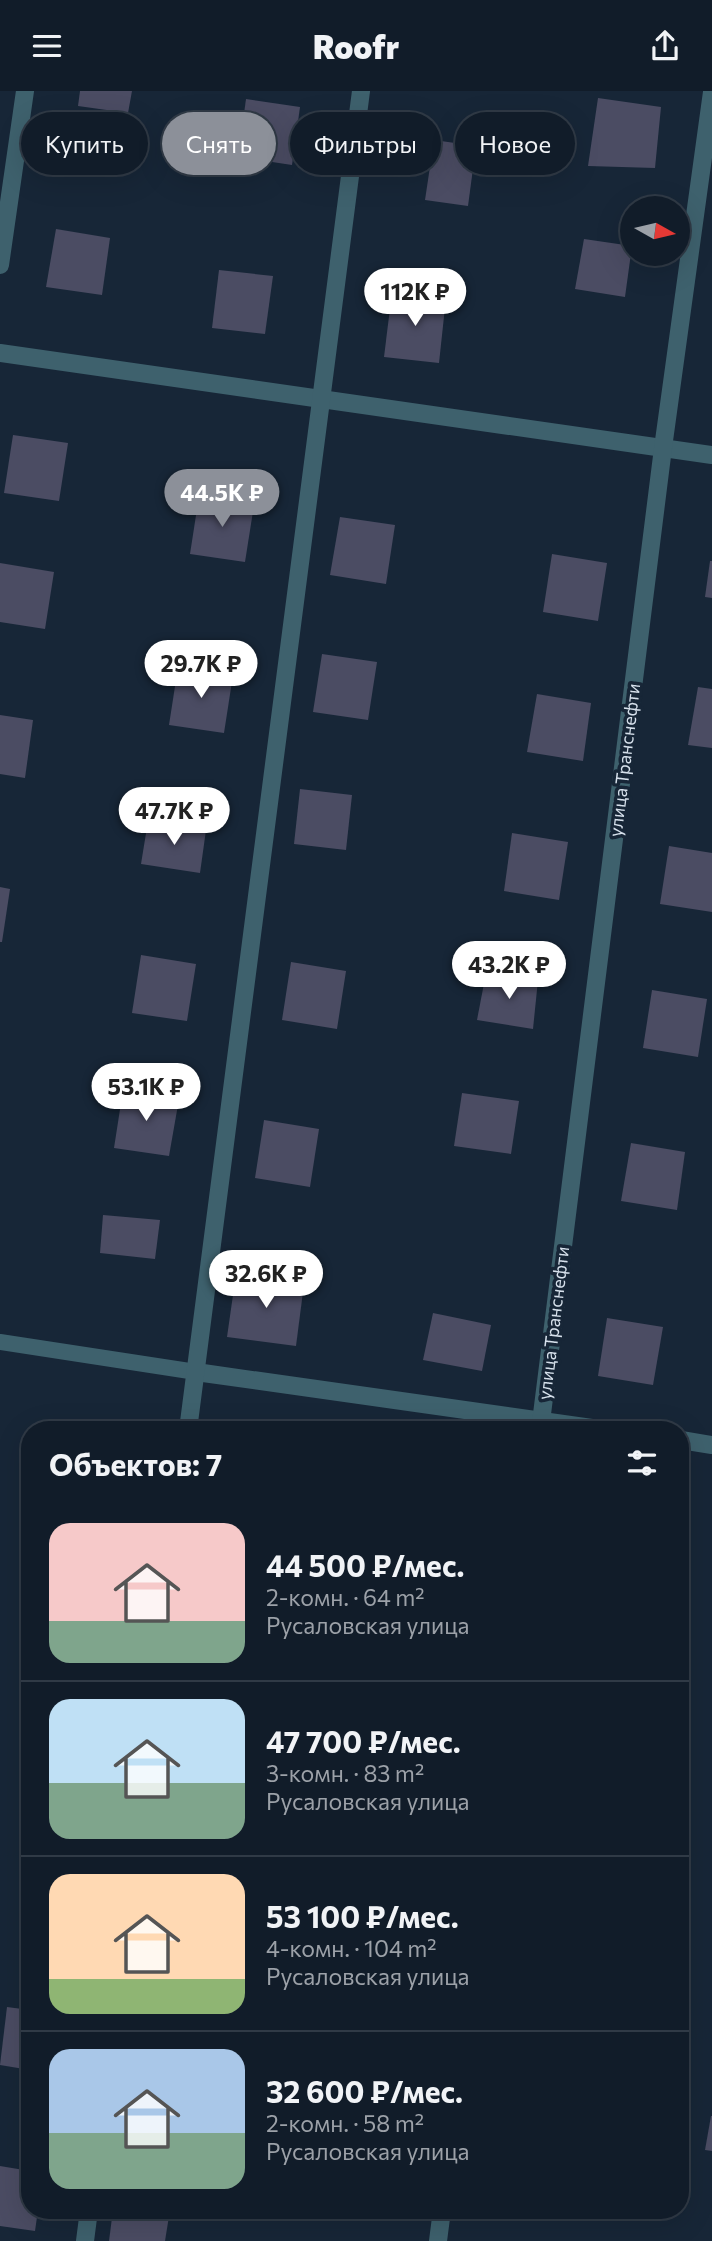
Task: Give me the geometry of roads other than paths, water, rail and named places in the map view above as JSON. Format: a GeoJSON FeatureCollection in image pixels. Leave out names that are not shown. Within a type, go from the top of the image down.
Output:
{"type":"FeatureCollection","features":[{"type":"Feature","properties":{"kind":"street"},"geometry":{"type":"LineString","coordinates":[[0,265],[25,91]]}},
{"type":"Feature","properties":{"kind":"street"},"geometry":{"type":"LineString","coordinates":[[189,1421],[319,397],[361,91]]}},
{"type":"Feature","properties":{"kind":"street","name":"улица Транснефти"},"geometry":{"type":"LineString","coordinates":[[541,1421],[663,448],[712,92]]}},
{"type":"Feature","properties":{"kind":"street"},"geometry":{"type":"LineString","coordinates":[[0,353],[712,455]]}},
{"type":"Feature","properties":{"kind":"street"},"geometry":{"type":"LineString","coordinates":[[195,1373],[513,1421]]}},
{"type":"Feature","properties":{"kind":"street"},"geometry":{"type":"LineString","coordinates":[[689,1441],[712,1445]]}},
{"type":"Feature","properties":{"kind":"street"},"geometry":{"type":"LineString","coordinates":[[85,2241],[88,2219]]}},
{"type":"Feature","properties":{"kind":"street"},"geometry":{"type":"LineString","coordinates":[[438,2241],[441,2219]]}},
{"type":"Feature","properties":{"kind":"lane"},"geometry":{"type":"LineString","coordinates":[[0,1342],[195,1373]]}}]}
